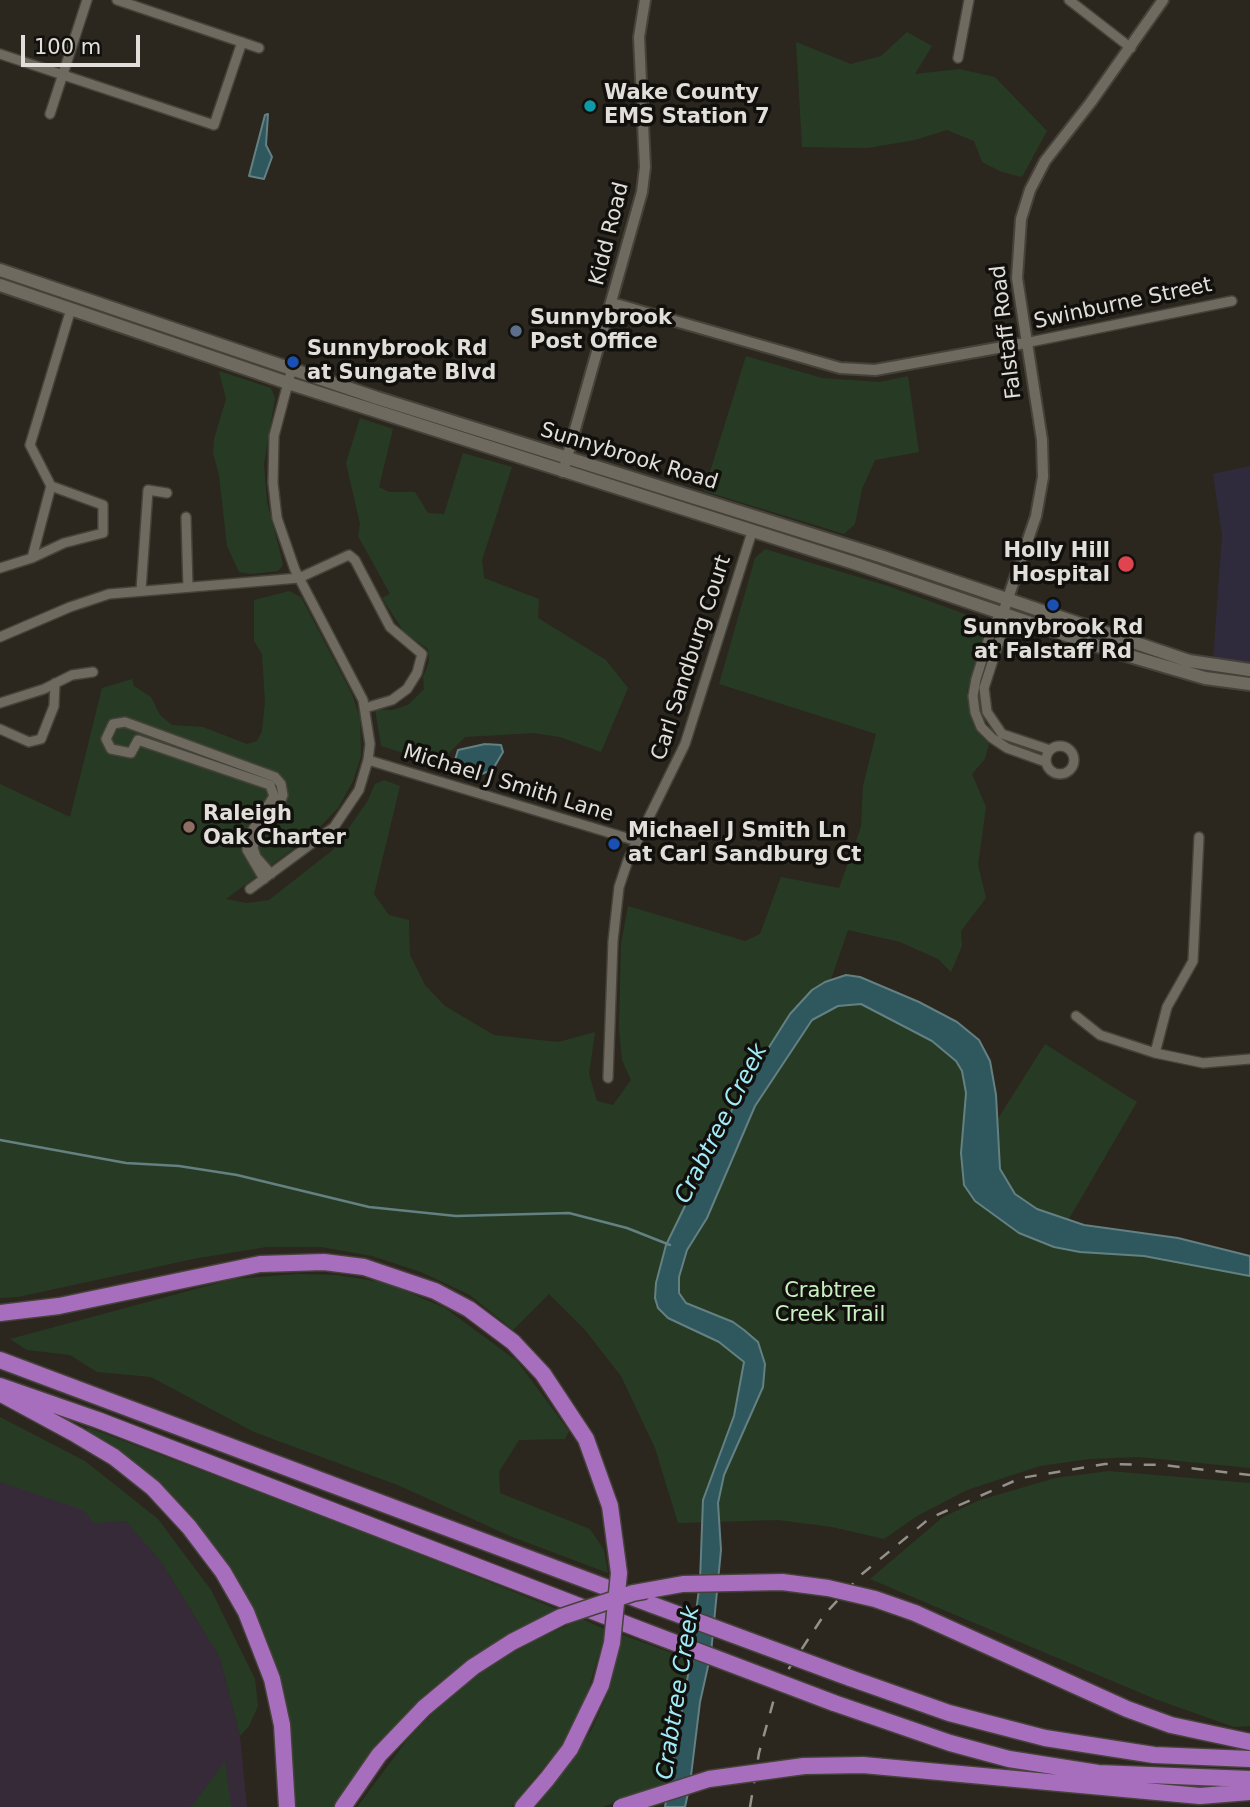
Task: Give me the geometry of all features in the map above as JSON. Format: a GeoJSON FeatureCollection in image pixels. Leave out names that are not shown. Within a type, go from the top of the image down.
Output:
{"type":"FeatureCollection","features":[{"type":"Feature","properties":{"kind":"highway"},"geometry":{"type":"LineString","coordinates":[[0,1313],[59,1306],[251,1265],[324,1262],[364,1267],[435,1291],[469,1309],[513,1342],[543,1374],[586,1439],[610,1506],[619,1573],[612,1643],[600,1685],[570,1749],[523,1807]]}},
{"type":"Feature","properties":{"kind":"highway"},"geometry":{"type":"LineString","coordinates":[[0,1360],[949,1713],[1045,1738],[1154,1755],[1250,1759]]}},
{"type":"Feature","properties":{"kind":"highway"},"geometry":{"type":"LineString","coordinates":[[0,1386],[111,1424],[644,1631],[834,1703],[950,1743],[1009,1759],[1098,1773],[1250,1779]]}},
{"type":"Feature","properties":{"kind":"highway"},"geometry":{"type":"LineString","coordinates":[[0,1393],[87,1440],[153,1488],[189,1527],[223,1572],[246,1612],[272,1679],[282,1725],[287,1807]]}},
{"type":"Feature","properties":{"kind":"highway"},"geometry":{"type":"LineString","coordinates":[[344,1807],[379,1755],[424,1708],[473,1667],[512,1642],[561,1617],[634,1593],[683,1584],[782,1582],[828,1588],[875,1599],[915,1613],[1127,1709],[1171,1725],[1250,1742]]}},
{"type":"Feature","properties":{"kind":"highway"},"geometry":{"type":"LineString","coordinates":[[621,1807],[709,1779],[804,1766],[902,1768],[1187,1795],[1250,1792]]}},
{"type":"Feature","properties":{"kind":"main road","name":"Sunnybrook Road"},"geometry":{"type":"LineString","coordinates":[[0,270],[292,368],[1008,599],[1189,661],[1250,670]]}},
{"type":"Feature","properties":{"kind":"main road","name":"Sunnybrook Road"},"geometry":{"type":"LineString","coordinates":[[0,285],[288,383],[752,531],[1168,668],[1215,681],[1250,684]]}},
{"type":"Feature","properties":{"kind":"main road"},"geometry":{"type":"LineString","coordinates":[[752,531],[765,528],[808,539],[822,538]]}},
{"type":"Feature","properties":{"kind":"street"},"geometry":{"type":"LineString","coordinates":[[50,114],[87,0]]}},
{"type":"Feature","properties":{"kind":"street"},"geometry":{"type":"LineString","coordinates":[[117,0],[260,48]]}},
{"type":"Feature","properties":{"kind":"street","name":"Kidd Road"},"geometry":{"type":"LineString","coordinates":[[563,472],[637,216],[646,167],[639,37],[645,0]]}},
{"type":"Feature","properties":{"kind":"street"},"geometry":{"type":"LineString","coordinates":[[958,58],[969,0]]}},
{"type":"Feature","properties":{"kind":"street"},"geometry":{"type":"LineString","coordinates":[[1069,0],[1130,48]]}},
{"type":"Feature","properties":{"kind":"street","name":"Falstaff Road"},"geometry":{"type":"LineString","coordinates":[[1003,613],[993,625],[976,679],[973,696],[975,712],[981,727],[992,738],[1007,748],[1046,762],[1049,770],[1057,774],[1064,774],[1072,766],[1073,757],[1068,749],[1059,746],[1050,750],[1002,733],[986,712],[984,688],[1003,629],[1003,613],[1038,508],[1043,477],[1040,430],[1017,278],[1017,241],[1030,190],[1045,161],[1163,0]]}},
{"type":"Feature","properties":{"kind":"street"},"geometry":{"type":"LineString","coordinates":[[0,54],[214,125],[242,42]]}},
{"type":"Feature","properties":{"kind":"street","name":"Swinburne Street"},"geometry":{"type":"LineString","coordinates":[[612,303],[840,368],[875,370],[1232,301]]}},
{"type":"Feature","properties":{"kind":"street"},"geometry":{"type":"LineString","coordinates":[[32,558],[51,486],[30,445],[71,309]]}},
{"type":"Feature","properties":{"kind":"street"},"geometry":{"type":"LineString","coordinates":[[250,889],[334,827],[354,800],[369,760],[370,744],[365,708],[355,681],[299,578],[281,534],[273,483],[274,436],[292,368]]}},
{"type":"Feature","properties":{"kind":"street"},"geometry":{"type":"LineString","coordinates":[[0,568],[32,558],[64,543],[103,533],[103,505],[51,486]]}},
{"type":"Feature","properties":{"kind":"street"},"geometry":{"type":"LineString","coordinates":[[141,590],[148,490],[167,493]]}},
{"type":"Feature","properties":{"kind":"street"},"geometry":{"type":"LineString","coordinates":[[186,517],[188,587]]}},
{"type":"Feature","properties":{"kind":"street","name":"Carl Sandburg Court"},"geometry":{"type":"LineString","coordinates":[[608,1078],[614,914],[619,887],[637,841],[685,744],[752,531]]}},
{"type":"Feature","properties":{"kind":"street"},"geometry":{"type":"LineString","coordinates":[[0,637],[89,600],[141,590],[299,578],[349,555],[355,560],[390,627],[422,653],[417,673],[407,689],[392,700],[365,708]]}},
{"type":"Feature","properties":{"kind":"street"},"geometry":{"type":"LineString","coordinates":[[0,703],[72,675],[93,672]]}},
{"type":"Feature","properties":{"kind":"street"},"geometry":{"type":"LineString","coordinates":[[0,729],[29,742],[41,739],[54,706],[55,683]]}},
{"type":"Feature","properties":{"kind":"street"},"geometry":{"type":"LineString","coordinates":[[125,722],[275,777],[281,784],[283,794],[278,807],[256,834],[253,848],[267,876],[247,850],[247,839],[274,796],[270,785],[138,740],[131,753],[111,749],[106,739],[113,724],[125,722]]}},
{"type":"Feature","properties":{"kind":"street"},"geometry":{"type":"LineString","coordinates":[[1046,762],[1050,750]]}},
{"type":"Feature","properties":{"kind":"street","name":"Michael J Smith Lane"},"geometry":{"type":"LineString","coordinates":[[369,760],[637,841]]}},
{"type":"Feature","properties":{"kind":"street"},"geometry":{"type":"LineString","coordinates":[[1155,1053],[1167,1007],[1193,961],[1199,837]]}},
{"type":"Feature","properties":{"kind":"street"},"geometry":{"type":"LineString","coordinates":[[1076,1016],[1100,1035],[1155,1053],[1203,1063],[1250,1059]]}},
{"type":"Feature","properties":{"kind":"shaded area"},"geometry":{"type":"Polygon","coordinates":[[[1250,466],[1250,664],[1213,660],[1222,535],[1213,474],[1250,466]]]}},
{"type":"Feature","properties":{"kind":"shaded area"},"geometry":{"type":"Polygon","coordinates":[[[0,1440],[126,1520],[162,1563],[220,1658],[240,1736],[247,1807],[0,1807],[0,1440]]]}},
{"type":"Feature","properties":{"kind":"green space"},"geometry":{"type":"Polygon","coordinates":[[[907,32],[932,46],[915,74],[959,69],[995,77],[1047,131],[1022,177],[1002,172],[982,162],[974,141],[947,130],[915,140],[868,148],[802,147],[796,42],[851,64],[881,56],[907,32]]]}},
{"type":"Feature","properties":{"kind":"green space"},"geometry":{"type":"Polygon","coordinates":[[[746,356],[822,378],[880,382],[908,376],[919,452],[875,460],[862,489],[855,524],[844,534],[704,491],[746,356]]]}},
{"type":"Feature","properties":{"kind":"green space"},"geometry":{"type":"Polygon","coordinates":[[[219,371],[271,388],[275,398],[264,464],[267,502],[283,565],[278,571],[250,574],[239,572],[227,546],[219,475],[213,453],[214,439],[226,399],[219,371]]]}},
{"type":"Feature","properties":{"kind":"green space"},"geometry":{"type":"Polygon","coordinates":[[[360,418],[393,429],[379,487],[389,492],[415,492],[428,513],[444,514],[463,453],[512,467],[482,560],[484,578],[539,599],[538,618],[606,660],[628,688],[601,752],[560,737],[534,733],[465,737],[438,764],[381,746],[375,709],[392,710],[408,705],[424,689],[423,677],[429,662],[428,649],[404,632],[382,598],[390,594],[358,536],[360,524],[346,463],[360,418]]]}},
{"type":"Feature","properties":{"kind":"green space","name":"Crabtree Creek Trail"},"geometry":{"type":"Polygon","coordinates":[[[765,549],[888,586],[984,621],[986,633],[967,691],[975,728],[989,744],[985,759],[972,774],[986,807],[978,865],[986,898],[961,931],[962,946],[951,972],[938,959],[900,942],[848,930],[829,985],[962,1032],[982,1144],[1045,1044],[1137,1102],[1062,1231],[1250,1273],[1250,1468],[1138,1457],[1089,1459],[1040,1466],[967,1490],[917,1516],[884,1539],[832,1527],[778,1520],[678,1523],[655,1448],[621,1376],[585,1330],[549,1294],[513,1330],[470,1295],[421,1272],[372,1256],[321,1247],[267,1247],[198,1258],[18,1297],[0,1298],[0,784],[70,817],[102,688],[132,679],[134,686],[151,697],[160,715],[172,725],[203,727],[247,744],[257,741],[262,731],[265,702],[262,654],[254,641],[254,600],[289,591],[301,597],[352,694],[360,718],[361,756],[353,781],[338,808],[314,833],[226,899],[246,903],[269,900],[334,849],[367,802],[375,784],[384,780],[400,786],[374,894],[389,915],[409,920],[410,955],[425,985],[445,1006],[494,1035],[558,1042],[595,1032],[589,1074],[597,1101],[613,1105],[631,1080],[622,1060],[619,1029],[621,944],[628,906],[745,941],[760,934],[781,877],[839,888],[861,827],[863,786],[876,734],[719,684],[755,558],[765,549]]]}},
{"type":"Feature","properties":{"kind":"green space"},"geometry":{"type":"Polygon","coordinates":[[[297,1274],[337,1275],[387,1283],[445,1308],[517,1361],[569,1431],[565,1439],[519,1440],[499,1472],[500,1493],[590,1529],[604,1550],[608,1573],[510,1536],[400,1486],[254,1432],[151,1377],[97,1372],[70,1355],[27,1350],[10,1339],[233,1279],[297,1274]]]}},
{"type":"Feature","properties":{"kind":"green space"},"geometry":{"type":"Polygon","coordinates":[[[0,1417],[85,1461],[158,1519],[211,1590],[255,1679],[258,1706],[249,1726],[240,1736],[220,1658],[162,1563],[126,1521],[93,1523],[86,1512],[77,1508],[0,1482],[0,1417]]]}},
{"type":"Feature","properties":{"kind":"green space"},"geometry":{"type":"Polygon","coordinates":[[[87,1427],[367,1533],[559,1610],[487,1648],[422,1699],[369,1753],[337,1807],[294,1807],[269,1652],[243,1591],[203,1533],[153,1481],[109,1444],[86,1430],[87,1427]]]}},
{"type":"Feature","properties":{"kind":"green space"},"geometry":{"type":"Polygon","coordinates":[[[1109,1471],[1250,1483],[1250,1726],[1234,1727],[1155,1699],[870,1579],[943,1517],[980,1500],[1055,1478],[1109,1471]]]}},
{"type":"Feature","properties":{"kind":"green space"},"geometry":{"type":"Polygon","coordinates":[[[582,1619],[606,1630],[584,1704],[562,1745],[511,1807],[357,1807],[407,1740],[444,1701],[480,1672],[531,1642],[582,1619]]]}},
{"type":"Feature","properties":{"kind":"green space"},"geometry":{"type":"Polygon","coordinates":[[[623,1635],[690,1660],[670,1782],[603,1807],[536,1807],[591,1731],[609,1691],[623,1635]]]}},
{"type":"Feature","properties":{"kind":"green space"},"geometry":{"type":"Polygon","coordinates":[[[225,1761],[231,1807],[190,1807],[194,1804],[225,1761]]]}},
{"type":"Feature","properties":{"kind":"water"},"geometry":{"type":"Polygon","coordinates":[[[268,114],[266,145],[272,157],[264,179],[249,176],[265,115],[268,114]]]}},
{"type":"Feature","properties":{"kind":"water"},"geometry":{"type":"Polygon","coordinates":[[[485,744],[501,745],[503,752],[493,769],[482,774],[455,760],[458,750],[485,744]]]}},
{"type":"Feature","properties":{"kind":"water"},"geometry":{"type":"Polygon","coordinates":[[[846,975],[860,977],[919,1002],[957,1022],[979,1040],[990,1061],[996,1095],[1000,1169],[1015,1194],[1037,1209],[1084,1225],[1178,1238],[1250,1256],[1250,1276],[1144,1256],[1080,1252],[1054,1247],[1019,1233],[975,1201],[964,1185],[961,1153],[966,1093],[962,1071],[956,1061],[932,1041],[861,1004],[838,1006],[812,1020],[755,1106],[707,1218],[687,1250],[679,1277],[679,1293],[686,1303],[733,1322],[744,1330],[758,1342],[765,1364],[763,1387],[724,1475],[718,1503],[721,1550],[711,1653],[700,1702],[685,1807],[665,1807],[688,1675],[700,1581],[703,1500],[734,1416],[744,1362],[719,1342],[668,1318],[658,1308],[655,1298],[656,1283],[666,1245],[740,1093],[790,1014],[812,990],[846,975]]]}},
{"type":"Feature","properties":{"kind":"waterway"},"geometry":{"type":"LineString","coordinates":[[0,1140],[126,1163],[179,1166],[237,1175],[369,1207],[456,1216],[569,1213],[627,1228],[670,1245]]}},
{"type":"Feature","properties":{"kind":"railway"},"geometry":{"type":"LineString","coordinates":[[750,1807],[759,1753],[774,1699],[788,1670],[824,1615],[862,1574],[930,1518],[1021,1478],[1105,1464],[1163,1465],[1250,1475]]}},
{"type":"Feature","properties":{"kind":"place","name":"Wake County EMS Station 7"},"geometry":{"type":"Point","coordinates":[590,106]}},
{"type":"Feature","properties":{"kind":"place","name":"Sunnybrook Post Office"},"geometry":{"type":"Point","coordinates":[516,331]}},
{"type":"Feature","properties":{"kind":"place","name":"Sunnybrook Rd at Sungate Blvd"},"geometry":{"type":"Point","coordinates":[293,362]}},
{"type":"Feature","properties":{"kind":"place","name":"Holly Hill Hospital"},"geometry":{"type":"Point","coordinates":[1126,564]}},
{"type":"Feature","properties":{"kind":"place","name":"Sunnybrook Rd at Falstaff Rd"},"geometry":{"type":"Point","coordinates":[1053,605]}},
{"type":"Feature","properties":{"kind":"place","name":"Raleigh Oak Charter"},"geometry":{"type":"Point","coordinates":[189,827]}},
{"type":"Feature","properties":{"kind":"place","name":"Michael J Smith Ln at Carl Sandburg Ct"},"geometry":{"type":"Point","coordinates":[614,844]}},
{"type":"Feature","properties":{"kind":"water label","name":"Crabtree Creek"},"geometry":{"type":"Point","coordinates":[722,1124]}},
{"type":"Feature","properties":{"kind":"water label","name":"Crabtree Creek"},"geometry":{"type":"Point","coordinates":[679,1693]}}]}
